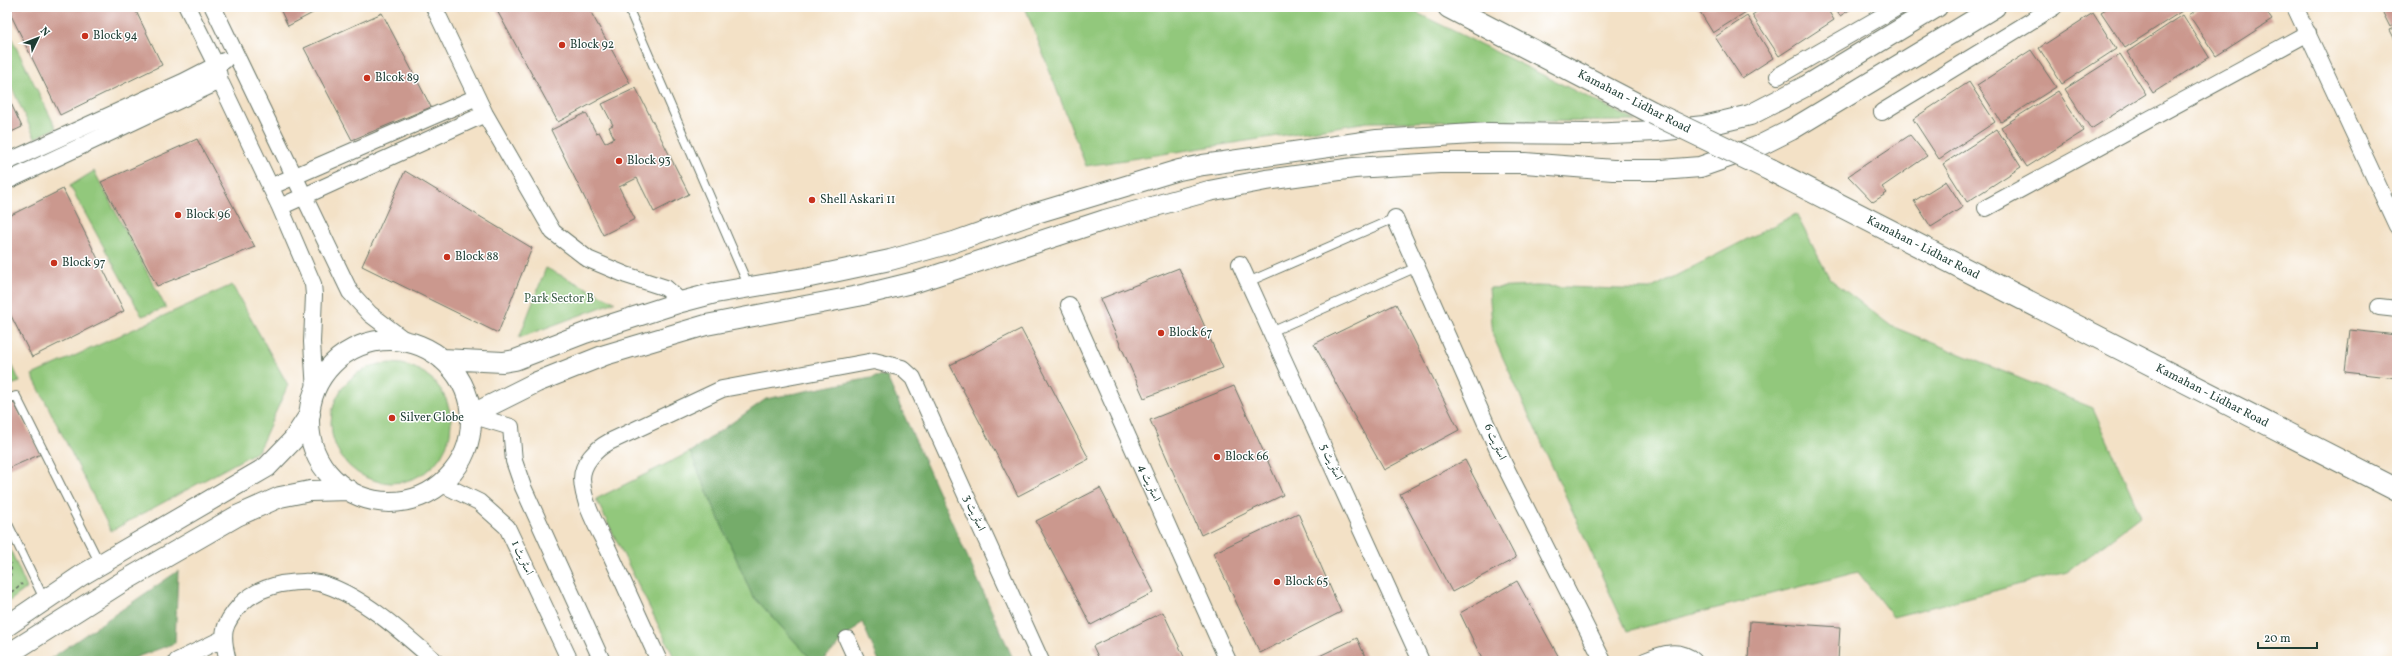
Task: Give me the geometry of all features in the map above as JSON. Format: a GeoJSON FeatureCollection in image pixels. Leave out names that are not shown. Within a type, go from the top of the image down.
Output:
{"type":"FeatureCollection","features":[{"type":"Feature","properties":{"kind":"main road","name":"Kamahan - Lidhar Road"},"geometry":{"type":"LineString","coordinates":[[1449,7],[1653,113],[1772,170],[2397,490]]}},
{"type":"Feature","properties":{"kind":"street"},"geometry":{"type":"LineString","coordinates":[[187,7],[280,207],[313,284],[312,342],[315,392]]}},
{"type":"Feature","properties":{"kind":"street"},"geometry":{"type":"LineString","coordinates":[[213,7],[303,197],[350,292],[362,307],[407,342]]}},
{"type":"Feature","properties":{"kind":"street"},"geometry":{"type":"LineString","coordinates":[[434,7],[477,97],[553,232],[588,259],[626,275],[666,288],[681,302]]}},
{"type":"Feature","properties":{"kind":"street"},"geometry":{"type":"LineString","coordinates":[[1778,76],[1898,7]]}},
{"type":"Feature","properties":{"kind":"street"},"geometry":{"type":"LineString","coordinates":[[442,360],[503,362],[516,360],[585,333],[681,302],[715,293],[750,288],[890,260],[954,242],[1033,214],[1179,170],[1377,140],[1489,133],[1588,134],[1657,131],[1704,126],[1750,115],[1806,86],[1937,7]]}},
{"type":"Feature","properties":{"kind":"street"},"geometry":{"type":"LineString","coordinates":[[471,415],[537,382],[605,355],[706,325],[858,296],[919,281],[1105,220],[1209,191],[1266,180],[1354,168],[1439,163],[1525,163],[1613,170],[1661,170],[1700,167],[1757,147],[1791,130],[1994,7]]}},
{"type":"Feature","properties":{"kind":"street"},"geometry":{"type":"LineString","coordinates":[[1882,112],[2054,7]]}},
{"type":"Feature","properties":{"kind":"street"},"geometry":{"type":"LineString","coordinates":[[2295,7],[2397,226]]}},
{"type":"Feature","properties":{"kind":"street"},"geometry":{"type":"LineString","coordinates":[[1986,208],[2308,33]]}},
{"type":"Feature","properties":{"kind":"street"},"geometry":{"type":"LineString","coordinates":[[7,181],[64,146],[218,74],[222,62],[235,61],[243,69]]}},
{"type":"Feature","properties":{"kind":"street"},"geometry":{"type":"LineString","coordinates":[[270,187],[294,178],[477,97]]}},
{"type":"Feature","properties":{"kind":"street"},"geometry":{"type":"LineString","coordinates":[[280,207],[486,114]]}},
{"type":"Feature","properties":{"kind":"street"},"geometry":{"type":"LineString","coordinates":[[7,162],[64,146]]}},
{"type":"Feature","properties":{"kind":"street"},"geometry":{"type":"LineString","coordinates":[[1096,196],[1105,220]]}},
{"type":"Feature","properties":{"kind":"street","name":"اسٹریٹ 6"},"geometry":{"type":"LineString","coordinates":[[1395,218],[1504,464],[1603,661]]}},
{"type":"Feature","properties":{"kind":"street","name":"اسٹریٹ 5"},"geometry":{"type":"LineString","coordinates":[[1240,264],[1421,661]]}},
{"type":"Feature","properties":{"kind":"street","name":"اسٹریٹ 4"},"geometry":{"type":"LineString","coordinates":[[1069,305],[1228,661]]}},
{"type":"Feature","properties":{"kind":"street"},"geometry":{"type":"LineString","coordinates":[[2379,307],[2397,308]]}},
{"type":"Feature","properties":{"kind":"street"},"geometry":{"type":"LineString","coordinates":[[382,341],[407,342],[419,346],[442,360],[462,385],[471,415],[470,434],[465,453],[456,470],[442,484],[426,495],[407,501],[386,502],[367,499],[349,490],[331,476],[318,458],[311,436],[310,414],[315,392],[324,375],[336,361],[351,350],[369,343],[382,341]]}},
{"type":"Feature","properties":{"kind":"street","name":"اسٹریٹ 3"},"geometry":{"type":"LineString","coordinates":[[659,661],[589,510],[582,478],[585,465],[600,447],[722,388],[874,362],[902,368],[913,378],[1041,661]]}},
{"type":"Feature","properties":{"kind":"street"},"geometry":{"type":"LineString","coordinates":[[7,626],[100,565],[267,467],[293,440],[310,414]]}},
{"type":"Feature","properties":{"kind":"street"},"geometry":{"type":"LineString","coordinates":[[471,415],[511,427],[514,461],[523,487],[602,661]]}},
{"type":"Feature","properties":{"kind":"street","name":"اسٹریٹ 1"},"geometry":{"type":"LineString","coordinates":[[442,484],[479,502],[507,527],[570,661]]}},
{"type":"Feature","properties":{"kind":"street"},"geometry":{"type":"LineString","coordinates":[[7,655],[118,584],[237,516],[280,497],[310,491],[349,490]]}},
{"type":"Feature","properties":{"kind":"street"},"geometry":{"type":"LineString","coordinates":[[228,661],[222,639],[230,617],[246,599],[268,586],[300,581],[326,584],[355,599],[403,633],[435,661]]}},
{"type":"Feature","properties":{"kind":"street"},"geometry":{"type":"LineString","coordinates":[[177,661],[222,639]]}},
{"type":"Feature","properties":{"kind":"street"},"geometry":{"type":"LineString","coordinates":[[847,639],[857,661]]}},
{"type":"Feature","properties":{"kind":"street"},"geometry":{"type":"LineString","coordinates":[[1645,661],[1672,652],[1693,660]]}},
{"type":"Feature","properties":{"kind":"lane"},"geometry":{"type":"LineString","coordinates":[[628,7],[750,288]]}},
{"type":"Feature","properties":{"kind":"lane"},"geometry":{"type":"LineString","coordinates":[[1248,282],[1395,218]]}},
{"type":"Feature","properties":{"kind":"lane"},"geometry":{"type":"LineString","coordinates":[[1271,332],[1417,267]]}},
{"type":"Feature","properties":{"kind":"lane"},"geometry":{"type":"LineString","coordinates":[[7,399],[16,396],[100,565]]}},
{"type":"Feature","properties":{"kind":"lane"},"geometry":{"type":"LineString","coordinates":[[7,522],[45,602]]}},
{"type":"Feature","properties":{"kind":"path"},"geometry":{"type":"LineString","coordinates":[[7,588],[12,571],[11,561],[16,568]]}},
{"type":"Feature","properties":{"kind":"path"},"geometry":{"type":"LineString","coordinates":[[7,596],[22,586],[22,581]]}},
{"type":"Feature","properties":{"kind":"green space"},"geometry":{"type":"Polygon","coordinates":[[[1025,7],[1405,7],[1636,121],[1368,122],[1086,166],[1025,7]]]}},
{"type":"Feature","properties":{"kind":"green space"},"geometry":{"type":"Polygon","coordinates":[[[7,29],[56,128],[35,138],[7,77],[7,29]]]}},
{"type":"Feature","properties":{"kind":"green space"},"geometry":{"type":"Polygon","coordinates":[[[94,171],[166,308],[142,316],[70,186],[94,171]]]}},
{"type":"Feature","properties":{"kind":"green space"},"geometry":{"type":"Polygon","coordinates":[[[1796,214],[1830,279],[1891,326],[2093,408],[2141,516],[2067,572],[1893,617],[1858,572],[1627,631],[1493,336],[1489,288],[1536,286],[1648,290],[1796,214]]]}},
{"type":"Feature","properties":{"kind":"green space","name":"Park Sector B"},"geometry":{"type":"Polygon","coordinates":[[[546,268],[615,302],[519,338],[546,268]]]}},
{"type":"Feature","properties":{"kind":"green space"},"geometry":{"type":"Polygon","coordinates":[[[232,285],[288,385],[258,451],[111,531],[32,375],[232,285]]]}},
{"type":"Feature","properties":{"kind":"green space"},"geometry":{"type":"Polygon","coordinates":[[[7,354],[20,382],[7,386],[7,354]]]}},
{"type":"Feature","properties":{"kind":"green space"},"geometry":{"type":"Polygon","coordinates":[[[391,363],[414,367],[434,380],[447,400],[451,423],[447,446],[434,466],[414,479],[391,483],[368,479],[348,466],[335,446],[331,423],[335,400],[348,380],[368,367],[391,363]]]}},
{"type":"Feature","properties":{"kind":"green space"},"geometry":{"type":"Polygon","coordinates":[[[886,375],[1014,661],[879,661],[862,622],[822,661],[813,661],[752,595],[690,452],[766,399],[886,375]]]}},
{"type":"Feature","properties":{"kind":"green space"},"geometry":{"type":"Polygon","coordinates":[[[690,452],[752,595],[813,661],[676,661],[596,499],[690,452]]]}},
{"type":"Feature","properties":{"kind":"green space"},"geometry":{"type":"Polygon","coordinates":[[[7,542],[27,588],[7,603],[7,542]]]}},
{"type":"Feature","properties":{"kind":"green space"},"geometry":{"type":"Polygon","coordinates":[[[178,571],[175,643],[126,661],[47,661],[178,571]]]}},
{"type":"Feature","properties":{"kind":"building","name":"Block 94"},"geometry":{"type":"Polygon","coordinates":[[[7,7],[134,7],[162,65],[60,115],[7,7]]]}},
{"type":"Feature","properties":{"kind":"building"},"geometry":{"type":"Polygon","coordinates":[[[279,7],[324,7],[288,26],[279,7]]]}},
{"type":"Feature","properties":{"kind":"building","name":"Block 92"},"geometry":{"type":"Polygon","coordinates":[[[495,7],[588,7],[630,83],[558,122],[495,7]]]}},
{"type":"Feature","properties":{"kind":"building"},"geometry":{"type":"Polygon","coordinates":[[[1697,7],[1742,7],[1746,12],[1713,33],[1697,7]]]}},
{"type":"Feature","properties":{"kind":"building"},"geometry":{"type":"Polygon","coordinates":[[[1764,7],[1826,7],[1834,20],[1779,56],[1752,15],[1764,7]]]}},
{"type":"Feature","properties":{"kind":"building"},"geometry":{"type":"Polygon","coordinates":[[[1834,7],[1854,7],[1840,16],[1834,7]]]}},
{"type":"Feature","properties":{"kind":"building"},"geometry":{"type":"Polygon","coordinates":[[[2109,7],[2179,7],[2182,11],[2125,48],[2101,12],[2109,7]]]}},
{"type":"Feature","properties":{"kind":"building"},"geometry":{"type":"Polygon","coordinates":[[[2201,7],[2263,7],[2272,20],[2216,56],[2189,15],[2201,7]]]}},
{"type":"Feature","properties":{"kind":"building"},"geometry":{"type":"Polygon","coordinates":[[[2380,7],[2397,7],[2397,24],[2390,27],[2380,7]]]}},
{"type":"Feature","properties":{"kind":"building","name":"Blcok 89"},"geometry":{"type":"Polygon","coordinates":[[[382,13],[431,107],[352,140],[304,48],[382,13]]]}},
{"type":"Feature","properties":{"kind":"building"},"geometry":{"type":"Polygon","coordinates":[[[2093,13],[2116,49],[2062,84],[2039,48],[2093,13]]]}},
{"type":"Feature","properties":{"kind":"building"},"geometry":{"type":"Polygon","coordinates":[[[2183,15],[2209,57],[2153,93],[2127,52],[2183,15]]]}},
{"type":"Feature","properties":{"kind":"building"},"geometry":{"type":"Polygon","coordinates":[[[1747,16],[1773,58],[1742,78],[1715,37],[1747,16]]]}},
{"type":"Feature","properties":{"kind":"building"},"geometry":{"type":"Polygon","coordinates":[[[2397,27],[2397,44],[2390,30],[2397,27]]]}},
{"type":"Feature","properties":{"kind":"building"},"geometry":{"type":"Polygon","coordinates":[[[2031,50],[2056,87],[2001,122],[1977,85],[2031,50]]]}},
{"type":"Feature","properties":{"kind":"building"},"geometry":{"type":"Polygon","coordinates":[[[2120,54],[2146,94],[2091,129],[2065,89],[2120,54]]]}},
{"type":"Feature","properties":{"kind":"building"},"geometry":{"type":"Polygon","coordinates":[[[1969,82],[1995,122],[1939,159],[1913,119],[1969,82]]]}},
{"type":"Feature","properties":{"kind":"building","name":"Block 93"},"geometry":{"type":"Polygon","coordinates":[[[636,88],[689,194],[654,212],[637,178],[619,187],[635,219],[603,235],[551,130],[586,113],[596,133],[599,132],[605,143],[614,138],[609,127],[613,125],[602,104],[636,88]]]}},
{"type":"Feature","properties":{"kind":"building"},"geometry":{"type":"Polygon","coordinates":[[[2058,91],[2084,131],[2027,167],[2001,127],[2058,91]]]}},
{"type":"Feature","properties":{"kind":"building"},"geometry":{"type":"Polygon","coordinates":[[[7,95],[22,127],[7,134],[7,95]]]}},
{"type":"Feature","properties":{"kind":"building"},"geometry":{"type":"Polygon","coordinates":[[[1997,129],[2021,167],[1967,202],[1943,164],[1997,129]]]}},
{"type":"Feature","properties":{"kind":"building"},"geometry":{"type":"Polygon","coordinates":[[[1910,135],[1927,156],[1882,187],[1887,193],[1873,202],[1848,176],[1910,135]]]}},
{"type":"Feature","properties":{"kind":"building","name":"Block 96"},"geometry":{"type":"Polygon","coordinates":[[[197,139],[255,247],[157,286],[101,182],[197,139]]]}},
{"type":"Feature","properties":{"kind":"building","name":"Block 88"},"geometry":{"type":"Polygon","coordinates":[[[405,171],[532,248],[498,333],[362,266],[405,171]]]}},
{"type":"Feature","properties":{"kind":"building"},"geometry":{"type":"Polygon","coordinates":[[[1946,181],[1963,207],[1931,227],[1914,201],[1946,181]]]}},
{"type":"Feature","properties":{"kind":"building","name":"Block 97"},"geometry":{"type":"Polygon","coordinates":[[[63,189],[124,311],[32,357],[7,308],[7,217],[63,189]]]}},
{"type":"Feature","properties":{"kind":"building","name":"Block 67"},"geometry":{"type":"Polygon","coordinates":[[[1179,268],[1223,368],[1144,398],[1100,299],[1179,268]]]}},
{"type":"Feature","properties":{"kind":"building"},"geometry":{"type":"Polygon","coordinates":[[[1396,304],[1459,430],[1384,470],[1314,344],[1396,304]]]}},
{"type":"Feature","properties":{"kind":"building"},"geometry":{"type":"Polygon","coordinates":[[[1021,329],[1089,459],[1018,496],[950,365],[1021,329]]]}},
{"type":"Feature","properties":{"kind":"building"},"geometry":{"type":"Polygon","coordinates":[[[2350,330],[2397,335],[2397,378],[2345,372],[2350,330]]]}},
{"type":"Feature","properties":{"kind":"building","name":"Block 66"},"geometry":{"type":"Polygon","coordinates":[[[1234,386],[1283,495],[1201,535],[1150,420],[1234,386]]]}},
{"type":"Feature","properties":{"kind":"building"},"geometry":{"type":"Polygon","coordinates":[[[14,403],[41,454],[7,469],[7,405],[14,403]]]}},
{"type":"Feature","properties":{"kind":"building"},"geometry":{"type":"Polygon","coordinates":[[[1465,460],[1516,558],[1452,592],[1400,494],[1465,460]]]}},
{"type":"Feature","properties":{"kind":"building"},"geometry":{"type":"Polygon","coordinates":[[[1100,488],[1154,592],[1091,625],[1036,521],[1100,488]]]}},
{"type":"Feature","properties":{"kind":"building","name":"Block 65"},"geometry":{"type":"Polygon","coordinates":[[[1298,513],[1341,612],[1260,653],[1213,553],[1298,513]]]}},
{"type":"Feature","properties":{"kind":"building"},"geometry":{"type":"Polygon","coordinates":[[[1517,581],[1561,661],[1483,661],[1460,613],[1517,581]]]}},
{"type":"Feature","properties":{"kind":"building"},"geometry":{"type":"Polygon","coordinates":[[[1163,612],[1186,661],[1100,661],[1093,646],[1163,612]]]}},
{"type":"Feature","properties":{"kind":"building"},"geometry":{"type":"Polygon","coordinates":[[[1750,621],[1840,627],[1838,661],[1748,661],[1750,621]]]}},
{"type":"Feature","properties":{"kind":"building"},"geometry":{"type":"Polygon","coordinates":[[[1357,638],[1367,661],[1309,661],[1357,638]]]}},
{"type":"Feature","properties":{"kind":"place","name":"Block 94"},"geometry":{"type":"Point","coordinates":[85,36]}},
{"type":"Feature","properties":{"kind":"place","name":"Block 92"},"geometry":{"type":"Point","coordinates":[562,45]}},
{"type":"Feature","properties":{"kind":"place","name":"Blcok 89"},"geometry":{"type":"Point","coordinates":[367,78]}},
{"type":"Feature","properties":{"kind":"place","name":"Block 93"},"geometry":{"type":"Point","coordinates":[619,161]}},
{"type":"Feature","properties":{"kind":"place","name":"Shell Askari 11"},"geometry":{"type":"Point","coordinates":[812,200]}},
{"type":"Feature","properties":{"kind":"place","name":"Block 96"},"geometry":{"type":"Point","coordinates":[178,215]}},
{"type":"Feature","properties":{"kind":"place","name":"Block 88"},"geometry":{"type":"Point","coordinates":[447,257]}},
{"type":"Feature","properties":{"kind":"place","name":"Block 97"},"geometry":{"type":"Point","coordinates":[54,263]}},
{"type":"Feature","properties":{"kind":"place","name":"Block 67"},"geometry":{"type":"Point","coordinates":[1161,333]}},
{"type":"Feature","properties":{"kind":"place","name":"Silver Globe"},"geometry":{"type":"Point","coordinates":[392,418]}},
{"type":"Feature","properties":{"kind":"place","name":"Block 66"},"geometry":{"type":"Point","coordinates":[1217,457]}},
{"type":"Feature","properties":{"kind":"place","name":"Block 65"},"geometry":{"type":"Point","coordinates":[1277,582]}}]}
